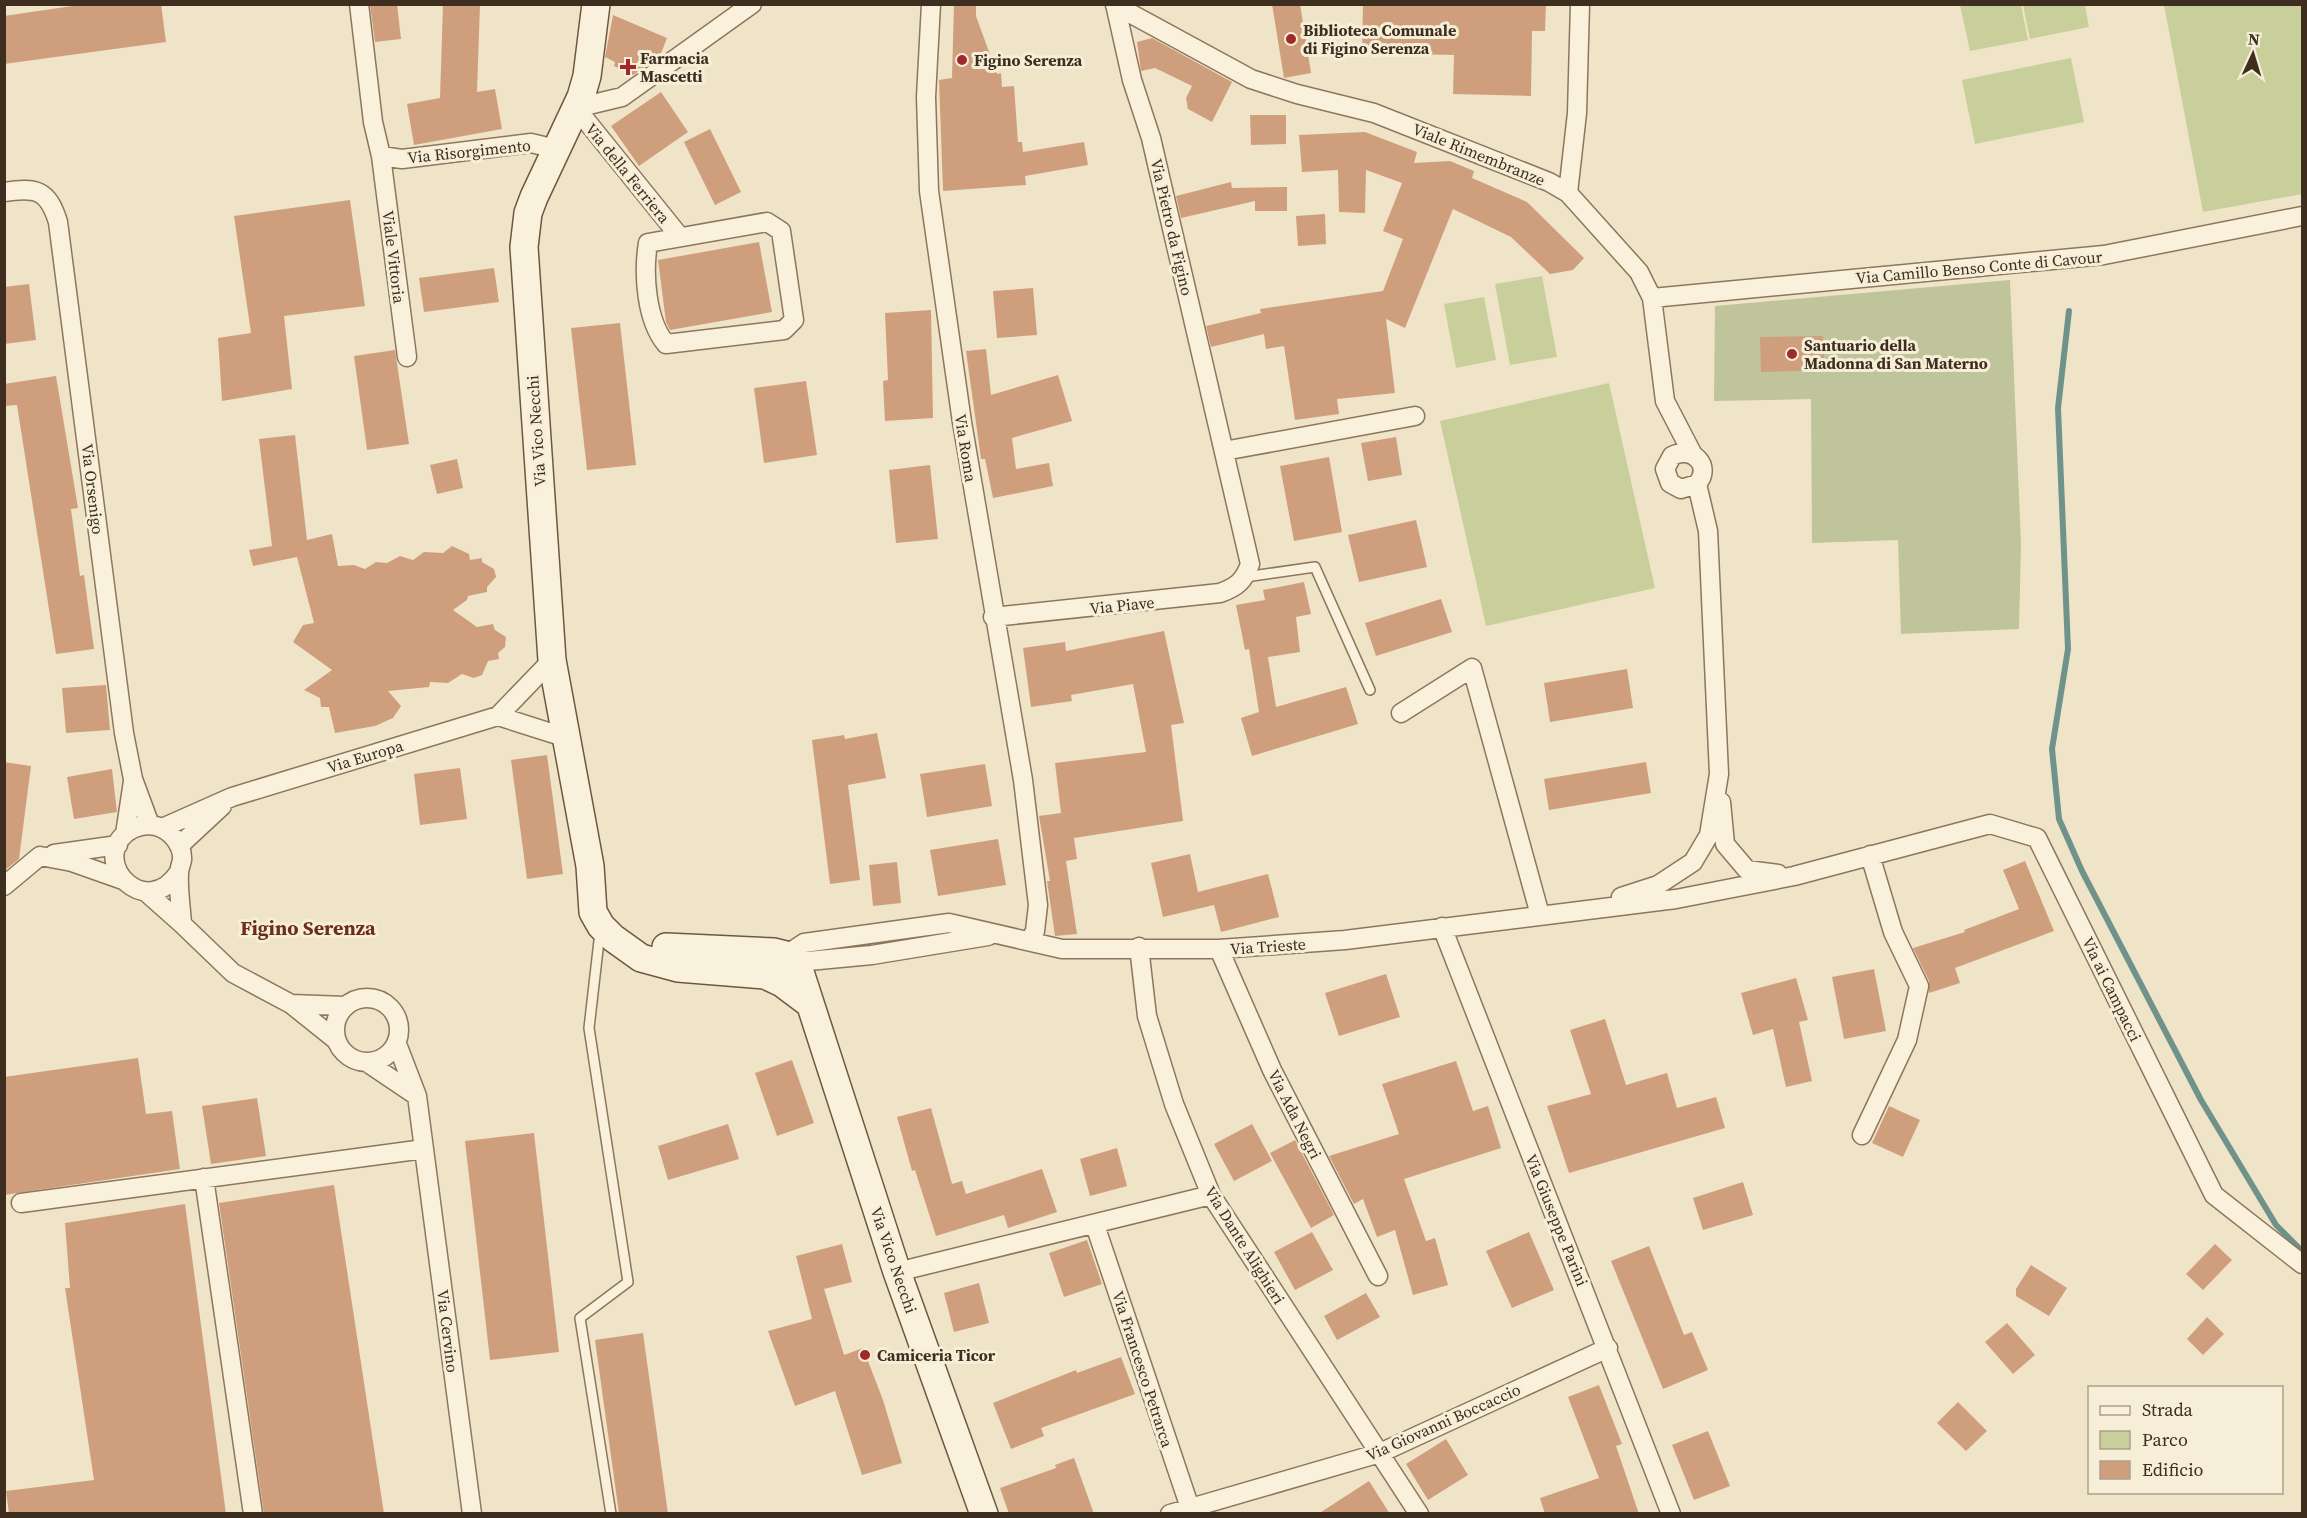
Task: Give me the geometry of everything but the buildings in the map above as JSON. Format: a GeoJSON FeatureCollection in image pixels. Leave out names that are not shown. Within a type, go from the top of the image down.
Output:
{"type":"FeatureCollection","features":[{"type":"Feature","properties":{"kind":"street","name":"Viale Vittoria"},"geometry":{"type":"LineString","coordinates":[[359,4],[406,357]]}},
{"type":"Feature","properties":{"kind":"street","name":"Via Vico Necchi"},"geometry":{"type":"LineString","coordinates":[[596,4],[587,76],[576,108],[531,205],[524,247],[552,660],[590,866],[593,912],[601,926],[624,948],[641,958],[662,965],[765,975],[803,998]]}},
{"type":"Feature","properties":{"kind":"street"},"geometry":{"type":"LineString","coordinates":[[576,108],[622,97],[752,4]]}},
{"type":"Feature","properties":{"kind":"street","name":"Via Roma"},"geometry":{"type":"LineString","coordinates":[[931,4],[926,97],[929,191],[993,617],[1023,780],[1037,889],[1035,931],[1013,938]]}},
{"type":"Feature","properties":{"kind":"street"},"geometry":{"type":"LineString","coordinates":[[1568,193],[1576,113],[1580,4]]}},
{"type":"Feature","properties":{"kind":"street","name":"Viale Rimembranze"},"geometry":{"type":"LineString","coordinates":[[1115,5],[1251,79],[1297,94],[1374,113],[1550,182],[1568,193],[1639,272],[1652,298],[1665,401],[1692,453]]}},
{"type":"Feature","properties":{"kind":"street","name":"Via Pietro da Figino"},"geometry":{"type":"LineString","coordinates":[[1115,5],[1132,80],[1151,138],[1224,451]]}},
{"type":"Feature","properties":{"kind":"street","name":"Via della Ferriera"},"geometry":{"type":"LineString","coordinates":[[576,108],[680,237]]}},
{"type":"Feature","properties":{"kind":"street","name":"Via Risorgimento"},"geometry":{"type":"LineString","coordinates":[[381,156],[402,159],[531,143],[556,149]]}},
{"type":"Feature","properties":{"kind":"street","name":"Via Orsenigo"},"geometry":{"type":"LineString","coordinates":[[4,192],[31,190],[44,193],[53,205],[58,222],[124,733],[133,779],[156,826]]}},
{"type":"Feature","properties":{"kind":"street","name":"Via Camillo Benso Conte di Cavour"},"geometry":{"type":"LineString","coordinates":[[1652,298],[2104,255],[2302,216]]}},
{"type":"Feature","properties":{"kind":"street","name":"Via della Ferriera"},"geometry":{"type":"LineString","coordinates":[[767,222],[781,231],[794,320],[784,330],[666,344],[655,331],[644,265],[648,243],[680,237],[767,222]]}},
{"type":"Feature","properties":{"kind":"street"},"geometry":{"type":"LineString","coordinates":[[1665,401],[1672,456],[1665,469],[1666,476],[1675,487],[1689,487],[1703,471],[1701,462],[1692,453],[1686,452],[1672,456]]}},
{"type":"Feature","properties":{"kind":"street"},"geometry":{"type":"LineString","coordinates":[[1245,577],[1250,564],[1224,451],[1415,416]]}},
{"type":"Feature","properties":{"kind":"street"},"geometry":{"type":"LineString","coordinates":[[1689,487],[1708,531],[1719,774],[1725,844],[1747,870],[1794,876]]}},
{"type":"Feature","properties":{"kind":"street","name":"Via Piave"},"geometry":{"type":"LineString","coordinates":[[993,617],[1202,596],[1236,587],[1245,577]]}},
{"type":"Feature","properties":{"kind":"street","name":"Via Europa"},"geometry":{"type":"LineString","coordinates":[[156,826],[232,796],[498,716],[552,660]]}},
{"type":"Feature","properties":{"kind":"street"},"geometry":{"type":"LineString","coordinates":[[1401,713],[1472,668],[1540,915]]}},
{"type":"Feature","properties":{"kind":"street"},"geometry":{"type":"LineString","coordinates":[[498,716],[567,738]]}},
{"type":"Feature","properties":{"kind":"street"},"geometry":{"type":"LineString","coordinates":[[1591,908],[1658,885],[1693,862],[1709,835],[1719,774]]}},
{"type":"Feature","properties":{"kind":"street"},"geometry":{"type":"LineString","coordinates":[[123,880],[116,863],[133,779]]}},
{"type":"Feature","properties":{"kind":"street"},"geometry":{"type":"LineString","coordinates":[[179,846],[232,796]]}},
{"type":"Feature","properties":{"kind":"street","name":"Via ai Campacci"},"geometry":{"type":"LineString","coordinates":[[1591,908],[1676,899],[1794,876],[1990,824],[2037,838],[2214,1195],[2302,1264]]}},
{"type":"Feature","properties":{"kind":"street"},"geometry":{"type":"LineString","coordinates":[[4,886],[40,856],[121,840],[136,827],[156,826],[173,836],[179,846],[182,861],[172,881],[160,889],[146,892],[130,886],[123,880],[72,862],[40,856]]}},
{"type":"Feature","properties":{"kind":"street"},"geometry":{"type":"LineString","coordinates":[[1862,1135],[1906,1040],[1919,986],[1893,932],[1870,855]]}},
{"type":"Feature","properties":{"kind":"street","name":"Via Vico Necchi"},"geometry":{"type":"LineString","coordinates":[[590,866],[615,915],[635,933],[649,941],[680,949],[774,952],[789,960],[984,1514]]}},
{"type":"Feature","properties":{"kind":"street"},"geometry":{"type":"LineString","coordinates":[[178,872],[182,924]]}},
{"type":"Feature","properties":{"kind":"street","name":"Via Cervino"},"geometry":{"type":"LineString","coordinates":[[146,892],[233,973],[291,1004],[336,1040],[343,1052],[355,1061],[368,1063],[417,1096]]}},
{"type":"Feature","properties":{"kind":"street","name":"Via Trieste"},"geometry":{"type":"LineString","coordinates":[[789,960],[872,955],[1013,938],[1062,949],[1139,947],[1219,949],[1345,940],[1591,908]]}},
{"type":"Feature","properties":{"kind":"street","name":"Via Giuseppe Parini"},"geometry":{"type":"LineString","coordinates":[[1442,927],[1671,1514]]}},
{"type":"Feature","properties":{"kind":"street","name":"Via Dante Alighieri"},"geometry":{"type":"LineString","coordinates":[[1139,947],[1147,1016],[1174,1104],[1211,1194],[1419,1514]]}},
{"type":"Feature","properties":{"kind":"street","name":"Via Ada Negri"},"geometry":{"type":"LineString","coordinates":[[1219,949],[1272,1070],[1378,1276]]}},
{"type":"Feature","properties":{"kind":"street","name":"Via Vico Necchi"},"geometry":{"type":"LineString","coordinates":[[706,970],[732,963],[789,960]]}},
{"type":"Feature","properties":{"kind":"street","name":"Via Cervino"},"geometry":{"type":"LineString","coordinates":[[291,1004],[345,1006],[357,999],[369,998],[388,1005],[400,1023],[397,1044],[417,1096],[472,1514]]}},
{"type":"Feature","properties":{"kind":"street"},"geometry":{"type":"LineString","coordinates":[[336,1040],[334,1029],[338,1016],[345,1006]]}},
{"type":"Feature","properties":{"kind":"street"},"geometry":{"type":"LineString","coordinates":[[368,1063],[388,1055],[397,1044]]}},
{"type":"Feature","properties":{"kind":"street"},"geometry":{"type":"LineString","coordinates":[[21,1203],[424,1149]]}},
{"type":"Feature","properties":{"kind":"street"},"geometry":{"type":"LineString","coordinates":[[204,1179],[253,1514]]}},
{"type":"Feature","properties":{"kind":"street"},"geometry":{"type":"LineString","coordinates":[[897,1272],[1095,1225],[1211,1194]]}},
{"type":"Feature","properties":{"kind":"street","name":"Via Francesco Petrarca"},"geometry":{"type":"LineString","coordinates":[[1095,1225],[1191,1510]]}},
{"type":"Feature","properties":{"kind":"street","name":"Via Giovanni Boccaccio"},"geometry":{"type":"LineString","coordinates":[[1170,1514],[1191,1510],[1380,1453],[1608,1348]]}},
{"type":"Feature","properties":{"kind":"lane","name":"Via Piave"},"geometry":{"type":"LineString","coordinates":[[1245,577],[1315,567],[1370,690]]}},
{"type":"Feature","properties":{"kind":"lane"},"geometry":{"type":"LineString","coordinates":[[601,926],[589,1028],[628,1282],[580,1318],[611,1514]]}},
{"type":"Feature","properties":{"kind":"green space"},"geometry":{"type":"Polygon","coordinates":[[[1960,5],[2021,5],[2028,40],[1970,51],[1960,5]]]}},
{"type":"Feature","properties":{"kind":"green space"},"geometry":{"type":"Polygon","coordinates":[[[2023,5],[2085,5],[2089,27],[2030,39],[2023,5]]]}},
{"type":"Feature","properties":{"kind":"green space"},"geometry":{"type":"Polygon","coordinates":[[[2164,5],[2302,5],[2302,194],[2203,212],[2164,5]]]}},
{"type":"Feature","properties":{"kind":"green space"},"geometry":{"type":"Polygon","coordinates":[[[2071,58],[2084,122],[1975,144],[1962,80],[2071,58]]]}},
{"type":"Feature","properties":{"kind":"green space"},"geometry":{"type":"Polygon","coordinates":[[[1542,276],[1557,357],[1510,365],[1495,284],[1542,276]]]}},
{"type":"Feature","properties":{"kind":"green space"},"geometry":{"type":"Polygon","coordinates":[[[2010,280],[2021,544],[2019,629],[1901,634],[1898,540],[1812,543],[1811,399],[1714,401],[1715,306],[2010,280]]]}},
{"type":"Feature","properties":{"kind":"green space"},"geometry":{"type":"Polygon","coordinates":[[[1484,297],[1496,360],[1456,368],[1444,304],[1484,297]]]}},
{"type":"Feature","properties":{"kind":"green space"},"geometry":{"type":"Polygon","coordinates":[[[1609,383],[1655,588],[1486,626],[1440,421],[1609,383]]]}},
{"type":"Feature","properties":{"kind":"waterway"},"geometry":{"type":"LineString","coordinates":[[2069,311],[2058,408],[2068,649],[2052,749],[2059,819],[2082,871],[2201,1100],[2276,1225],[2302,1251]]}},
{"type":"Feature","properties":{"kind":"place","name":"Biblioteca Comunale di Figino Serenza"},"geometry":{"type":"Point","coordinates":[1291,39]}},
{"type":"Feature","properties":{"kind":"place","name":"Figino Serenza"},"geometry":{"type":"Point","coordinates":[962,60]}},
{"type":"Feature","properties":{"kind":"place","name":"Farmacia Mascetti"},"geometry":{"type":"Point","coordinates":[628,67]}},
{"type":"Feature","properties":{"kind":"place","name":"Santuario della Madonna di San Materno"},"geometry":{"type":"Point","coordinates":[1792,354]}},
{"type":"Feature","properties":{"kind":"place","name":"Camiceria Ticor"},"geometry":{"type":"Point","coordinates":[865,1355]}},
{"type":"Feature","properties":{"kind":"district","name":"Figino Serenza"},"geometry":{"type":"Point","coordinates":[308,928]}}]}
